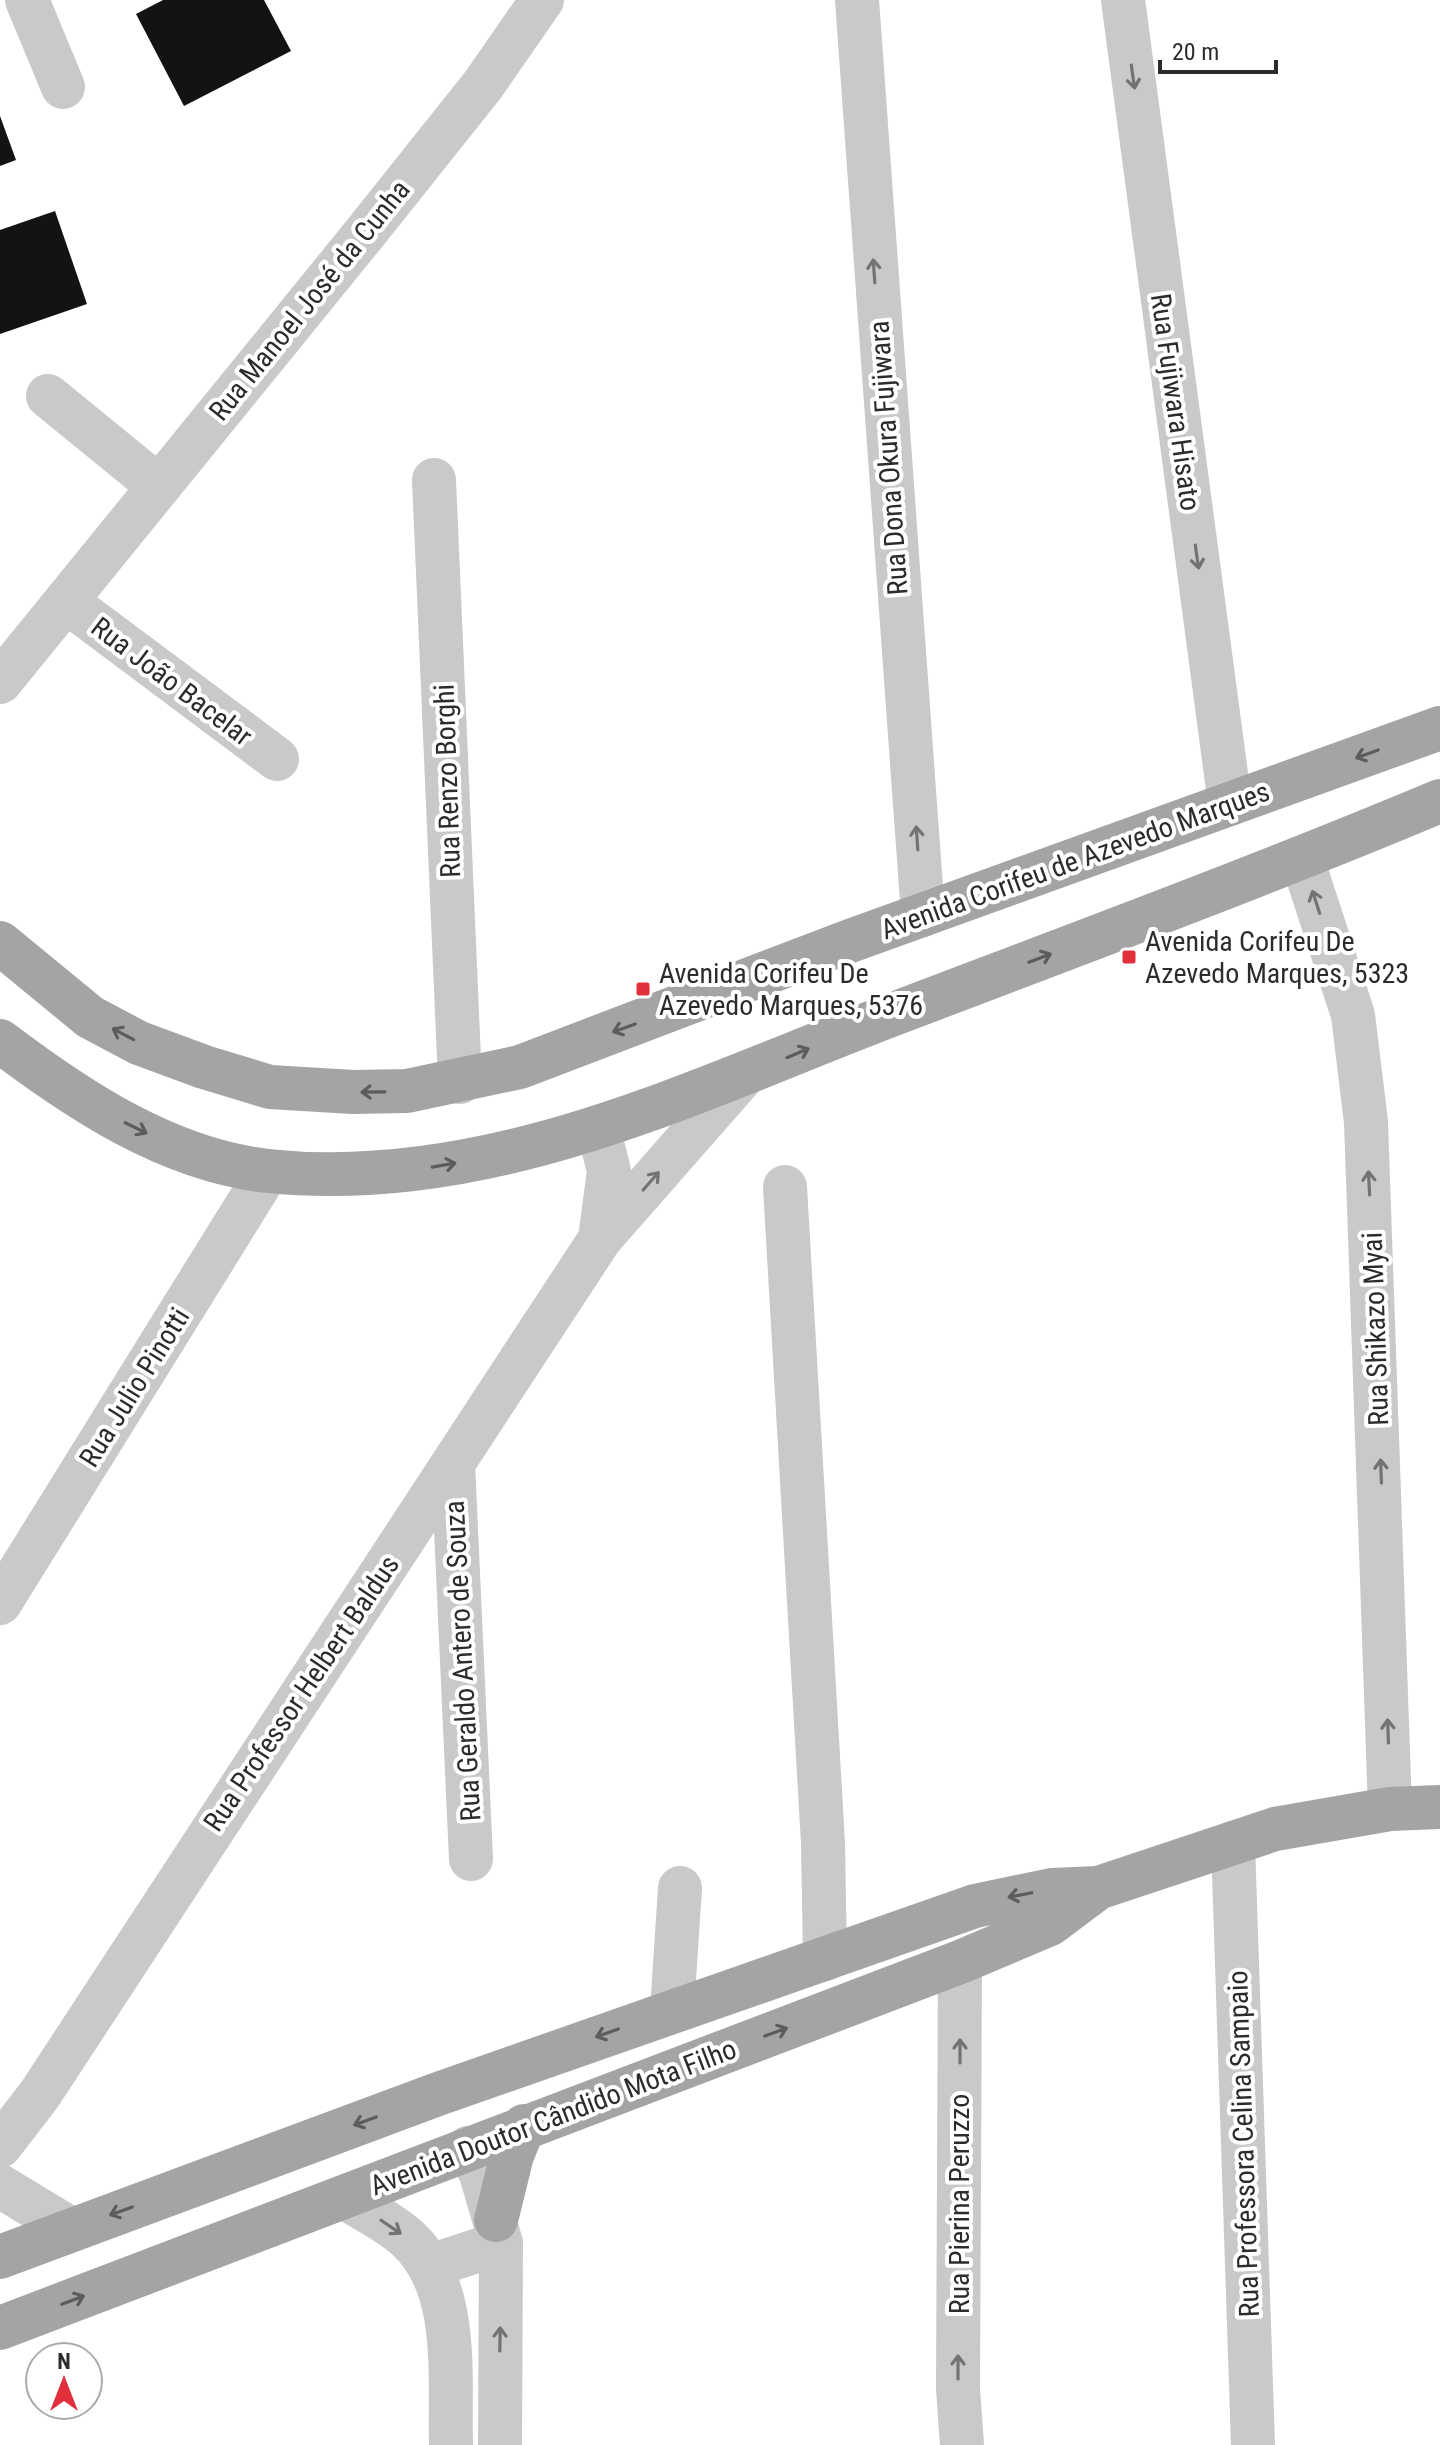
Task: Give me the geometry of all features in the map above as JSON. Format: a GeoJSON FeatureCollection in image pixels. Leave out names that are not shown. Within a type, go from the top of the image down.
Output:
{"type":"FeatureCollection","features":[{"type":"Feature","properties":{"kind":"main road","name":"Avenida Corifeu de Azevedo Marques"},"geometry":{"type":"LineString","coordinates":[[0,943],[90,1017],[139,1043],[204,1067],[270,1087],[353,1092],[407,1091],[520,1067],[923,915],[1440,728]]}},
{"type":"Feature","properties":{"kind":"main road"},"geometry":{"type":"LineString","coordinates":[[0,1041],[102,1112],[216,1160],[268,1171],[343,1173],[422,1169],[497,1156],[598,1127],[742,1077],[881,1019],[1302,859],[1440,801]]}},
{"type":"Feature","properties":{"kind":"main road","name":"Avenida Doutor Cândido Mota Filho"},"geometry":{"type":"LineString","coordinates":[[0,2257],[438,2094],[975,1906],[1052,1890],[1098,1888],[1275,1829],[1424,1813]]}},
{"type":"Feature","properties":{"kind":"main road","name":"Avenida Doutor Cândido Mota Filho"},"geometry":{"type":"LineString","coordinates":[[0,2328],[960,1962],[1050,1924],[1098,1888]]}},
{"type":"Feature","properties":{"kind":"main road"},"geometry":{"type":"LineString","coordinates":[[438,2094],[468,2148]]}},
{"type":"Feature","properties":{"kind":"main road"},"geometry":{"type":"LineString","coordinates":[[498,2232],[512,2155],[524,2126]]}},
{"type":"Feature","properties":{"kind":"main road"},"geometry":{"type":"LineString","coordinates":[[274,2155],[298,2214]]}},
{"type":"Feature","properties":{"kind":"street"},"geometry":{"type":"LineString","coordinates":[[27,0],[63,87]]}},
{"type":"Feature","properties":{"kind":"street","name":"Rua Manoel José da Cunha"},"geometry":{"type":"LineString","coordinates":[[157,485],[483,85],[542,0]]}},
{"type":"Feature","properties":{"kind":"street","name":"Rua Dona Okura Fujiwara"},"geometry":{"type":"LineString","coordinates":[[857,0],[923,915]]}},
{"type":"Feature","properties":{"kind":"street","name":"Rua Fujiwara Hisato"},"geometry":{"type":"LineString","coordinates":[[1123,0],[1230,804]]}},
{"type":"Feature","properties":{"kind":"street"},"geometry":{"type":"LineString","coordinates":[[48,396],[157,485]]}},
{"type":"Feature","properties":{"kind":"street","name":"Rua Renzo Borghi"},"geometry":{"type":"LineString","coordinates":[[434,480],[460,1082]]}},
{"type":"Feature","properties":{"kind":"street","name":"Rua João Bacelar"},"geometry":{"type":"LineString","coordinates":[[0,682],[67,602],[157,485]]}},
{"type":"Feature","properties":{"kind":"street","name":"Rua João Bacelar"},"geometry":{"type":"LineString","coordinates":[[67,602],[277,759]]}},
{"type":"Feature","properties":{"kind":"street","name":"Rua Shikazo Myai"},"geometry":{"type":"LineString","coordinates":[[1302,859],[1353,1015],[1366,1122],[1424,1813]]}},
{"type":"Feature","properties":{"kind":"street","name":"Rua Professor Helbert Baldus"},"geometry":{"type":"LineString","coordinates":[[0,2146],[40,2094],[600,1239],[742,1077]]}},
{"type":"Feature","properties":{"kind":"street","name":"Rua Professor Helbert Baldus"},"geometry":{"type":"LineString","coordinates":[[598,1127],[609,1171],[600,1239]]}},
{"type":"Feature","properties":{"kind":"street","name":"Rua Julio Pinotti"},"geometry":{"type":"LineString","coordinates":[[0,1603],[268,1171]]}},
{"type":"Feature","properties":{"kind":"street"},"geometry":{"type":"LineString","coordinates":[[785,1187],[823,1843],[825,1959]]}},
{"type":"Feature","properties":{"kind":"street","name":"Rua Geraldo Antero de Souza"},"geometry":{"type":"LineString","coordinates":[[453,1463],[471,1859]]}},
{"type":"Feature","properties":{"kind":"street","name":"Rua Professora Celina Sampaio"},"geometry":{"type":"LineString","coordinates":[[1233,1843],[1253,2445]]}},
{"type":"Feature","properties":{"kind":"street"},"geometry":{"type":"LineString","coordinates":[[672,2010],[680,1888]]}},
{"type":"Feature","properties":{"kind":"street","name":"Rua Pierina Peruzzo"},"geometry":{"type":"LineString","coordinates":[[960,1962],[958,2388],[962,2445]]}},
{"type":"Feature","properties":{"kind":"street"},"geometry":{"type":"LineString","coordinates":[[468,2148],[481,2174],[498,2232],[500,2445]]}},
{"type":"Feature","properties":{"kind":"street"},"geometry":{"type":"LineString","coordinates":[[0,2186],[71,2229]]}},
{"type":"Feature","properties":{"kind":"street"},"geometry":{"type":"LineString","coordinates":[[344,2197],[408,2239],[430,2266],[449,2341],[451,2445]]}},
{"type":"Feature","properties":{"kind":"street"},"geometry":{"type":"LineString","coordinates":[[430,2266],[498,2232]]}},
{"type":"Feature","properties":{"kind":"street"},"geometry":{"type":"LineString","coordinates":[[450,2393],[499,2400]]}},
{"type":"Feature","properties":{"kind":"building"},"geometry":{"type":"Polygon","coordinates":[[[163,0],[264,0],[291,51],[184,106],[136,14],[163,0]]]}},
{"type":"Feature","properties":{"kind":"building"},"geometry":{"type":"Polygon","coordinates":[[[0,116],[16,160],[0,166],[0,116]]]}},
{"type":"Feature","properties":{"kind":"building"},"geometry":{"type":"Polygon","coordinates":[[[55,211],[87,304],[0,334],[0,230],[55,211]]]}},
{"type":"Feature","properties":{"kind":"place","name":"Avenida Corifeu De Azevedo Marques, 5323"},"geometry":{"type":"Point","coordinates":[1129,957]}},
{"type":"Feature","properties":{"kind":"place","name":"Avenida Corifeu De Azevedo Marques, 5376"},"geometry":{"type":"Point","coordinates":[643,989]}}]}
